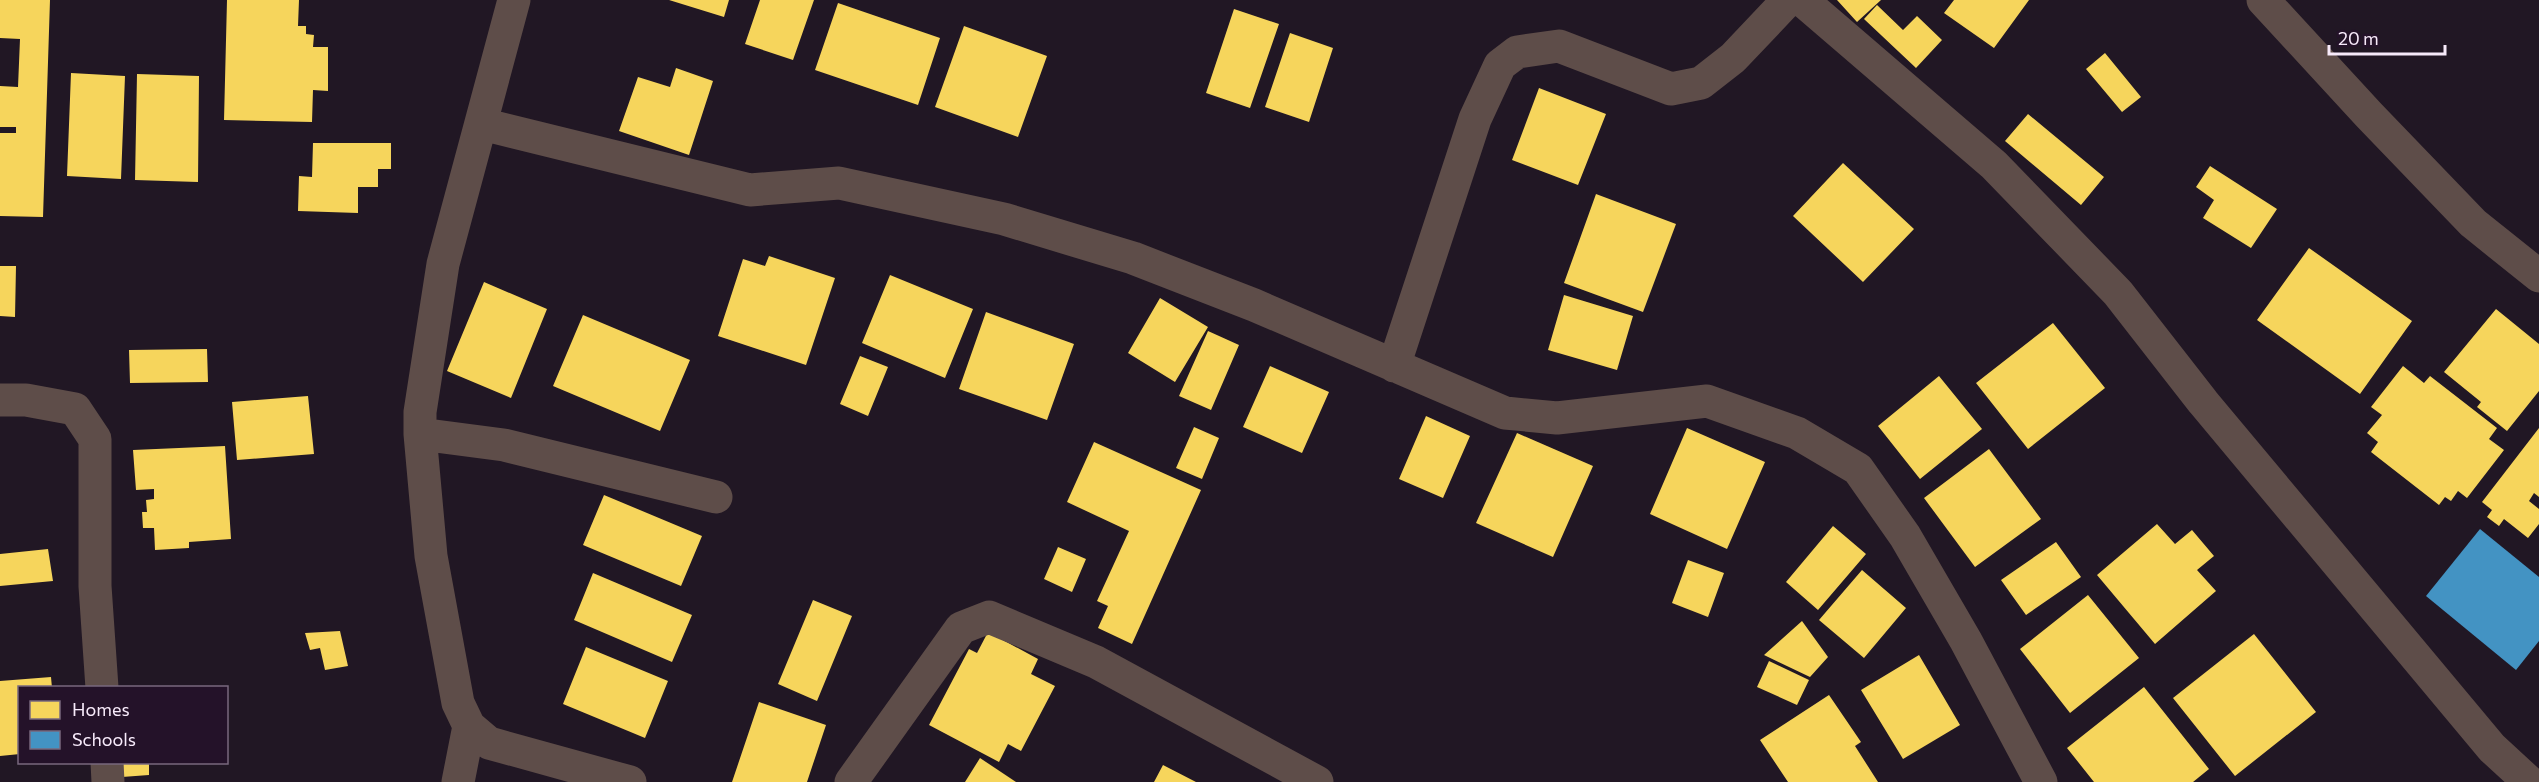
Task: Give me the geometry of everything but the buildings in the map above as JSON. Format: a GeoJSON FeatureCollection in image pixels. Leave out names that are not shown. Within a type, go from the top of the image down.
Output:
{"type":"FeatureCollection","features":[{"type":"Feature","properties":{"kind":"street"},"geometry":{"type":"LineString","coordinates":[[514,0],[443,264],[420,412],[431,556],[458,703],[469,726],[489,742],[630,782]]}},
{"type":"Feature","properties":{"kind":"street"},"geometry":{"type":"LineString","coordinates":[[1394,366],[1475,119],[1500,65],[1517,52],[1559,46],[1671,89],[1701,83],[1733,58],[1788,0]]}},
{"type":"Feature","properties":{"kind":"street"},"geometry":{"type":"LineString","coordinates":[[1802,0],[1994,165],[2118,293],[2203,402],[2492,748],[2529,782]]}},
{"type":"Feature","properties":{"kind":"street"},"geometry":{"type":"LineString","coordinates":[[2263,0],[2368,115],[2473,224],[2539,276]]}},
{"type":"Feature","properties":{"kind":"street"},"geometry":{"type":"LineString","coordinates":[[482,124],[750,190],[839,183],[1004,219],[1133,258],[1254,305],[1505,413],[1557,417],[1707,401],[1797,433],[1858,469],[1905,536],[1966,641],[2041,782]]}},
{"type":"Feature","properties":{"kind":"street"},"geometry":{"type":"LineString","coordinates":[[0,400],[26,400],[75,409],[95,439],[95,586],[102,686]]}},
{"type":"Feature","properties":{"kind":"street"},"geometry":{"type":"LineString","coordinates":[[420,434],[504,445],[716,497]]}},
{"type":"Feature","properties":{"kind":"street"},"geometry":{"type":"LineString","coordinates":[[851,782],[961,628],[989,617],[1096,662],[1317,782]]}},
{"type":"Feature","properties":{"kind":"street"},"geometry":{"type":"LineString","coordinates":[[458,782],[469,726]]}},
{"type":"Feature","properties":{"kind":"street"},"geometry":{"type":"LineString","coordinates":[[107,764],[108,782]]}}]}
